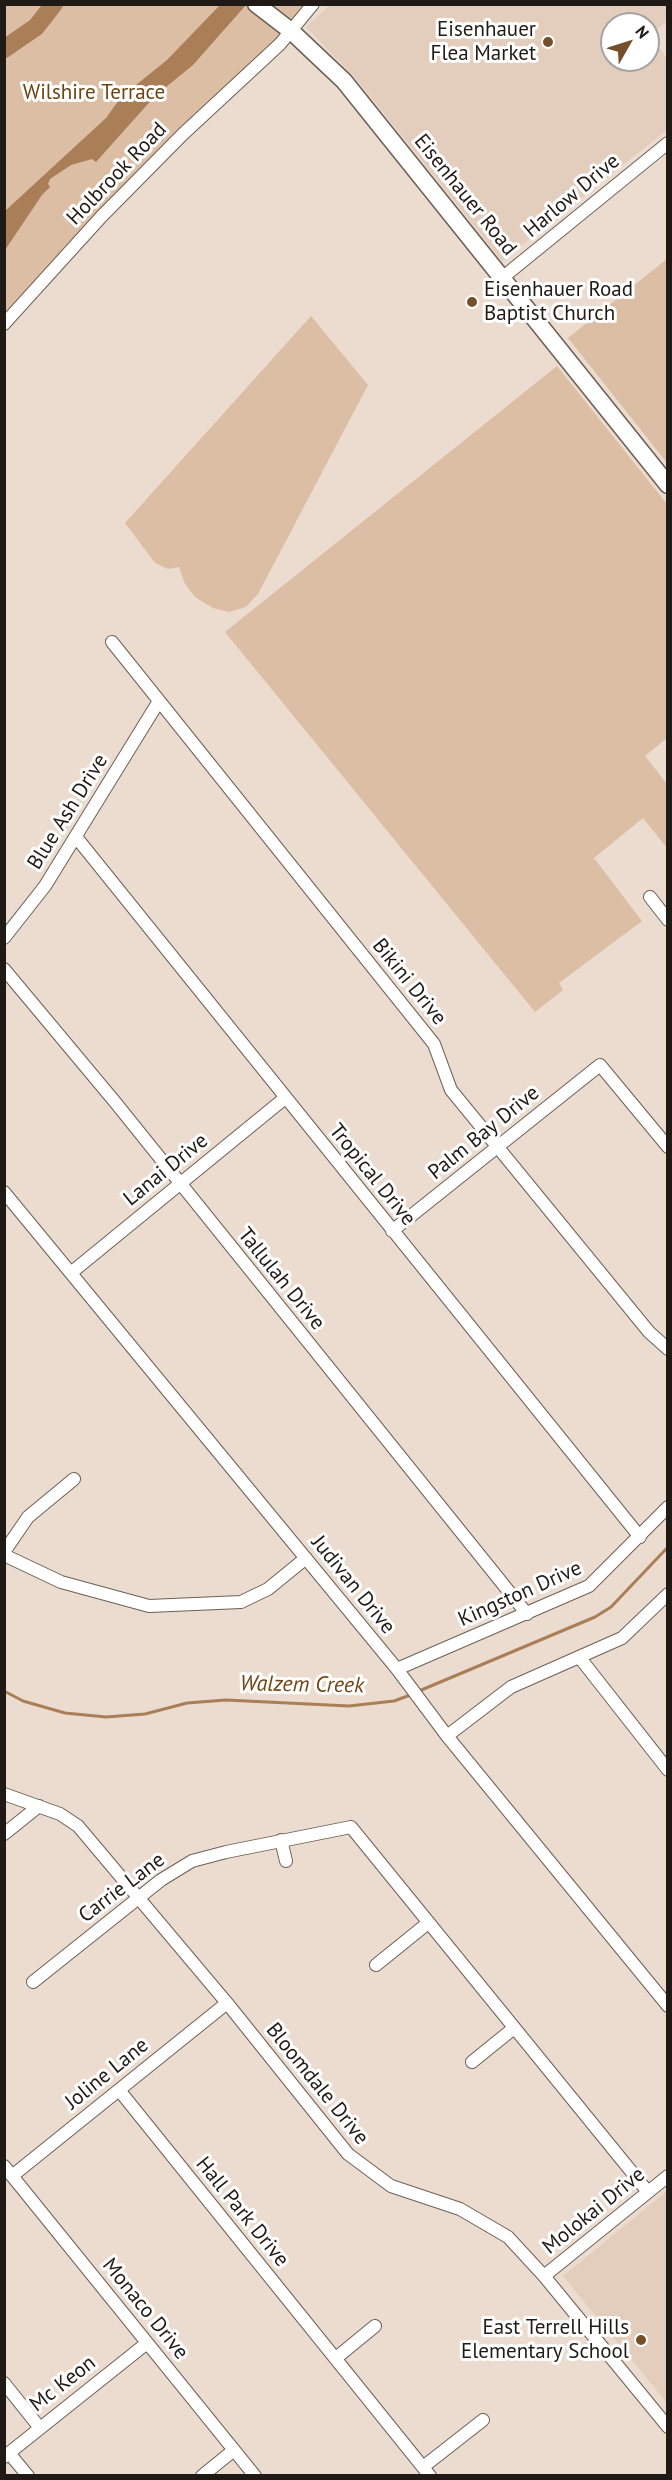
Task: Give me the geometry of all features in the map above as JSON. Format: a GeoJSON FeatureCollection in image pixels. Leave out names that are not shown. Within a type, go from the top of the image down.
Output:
{"type":"FeatureCollection","features":[{"type":"Feature","properties":{"kind":"main road","name":"Eisenhauer Road"},"geometry":{"type":"LineString","coordinates":[[256,4],[285,26],[344,81],[668,485]]}},
{"type":"Feature","properties":{"kind":"street","name":"Holbrook Road"},"geometry":{"type":"LineString","coordinates":[[4,324],[147,170],[280,44],[285,26],[313,4]]}},
{"type":"Feature","properties":{"kind":"street","name":"Harlow Drive"},"geometry":{"type":"LineString","coordinates":[[502,278],[668,143]]}},
{"type":"Feature","properties":{"kind":"street","name":"Bikini Drive"},"geometry":{"type":"LineString","coordinates":[[112,642],[434,1044],[451,1089],[649,1332],[668,1349]]}},
{"type":"Feature","properties":{"kind":"street","name":"Blue Ash Drive"},"geometry":{"type":"LineString","coordinates":[[4,938],[45,886],[159,701]]}},
{"type":"Feature","properties":{"kind":"street","name":"Tropical Drive"},"geometry":{"type":"LineString","coordinates":[[76,837],[639,1537]]}},
{"type":"Feature","properties":{"kind":"street"},"geometry":{"type":"LineString","coordinates":[[650,897],[668,920]]}},
{"type":"Feature","properties":{"kind":"street","name":"Tallulah Drive"},"geometry":{"type":"LineString","coordinates":[[4,969],[115,1102],[527,1614]]}},
{"type":"Feature","properties":{"kind":"street","name":"Palm Bay Drive"},"geometry":{"type":"LineString","coordinates":[[392,1231],[600,1065],[668,1147]]}},
{"type":"Feature","properties":{"kind":"street","name":"Lanai Drive"},"geometry":{"type":"LineString","coordinates":[[72,1272],[285,1098]]}},
{"type":"Feature","properties":{"kind":"street","name":"Judivan Drive"},"geometry":{"type":"LineString","coordinates":[[5,1194],[72,1272],[397,1669],[447,1736],[668,2006]]}},
{"type":"Feature","properties":{"kind":"street"},"geometry":{"type":"LineString","coordinates":[[74,1479],[28,1517],[17,1530],[4,1553],[61,1582],[149,1606],[241,1602],[268,1589],[306,1558]]}},
{"type":"Feature","properties":{"kind":"street","name":"Kingston Drive"},"geometry":{"type":"LineString","coordinates":[[397,1669],[590,1586],[668,1506]]}},
{"type":"Feature","properties":{"kind":"street"},"geometry":{"type":"LineString","coordinates":[[447,1736],[499,1694],[580,1658],[629,1633],[668,1594]]}},
{"type":"Feature","properties":{"kind":"street"},"geometry":{"type":"LineString","coordinates":[[580,1658],[668,1770]]}},
{"type":"Feature","properties":{"kind":"street","name":"Bloomdale Drive"},"geometry":{"type":"LineString","coordinates":[[4,1794],[69,1818],[78,1826],[227,2003],[348,2154],[361,2166],[391,2186],[459,2209],[493,2226],[522,2250],[668,2427]]}},
{"type":"Feature","properties":{"kind":"street"},"geometry":{"type":"LineString","coordinates":[[4,1834],[39,1806]]}},
{"type":"Feature","properties":{"kind":"street","name":"Carrie Lane"},"geometry":{"type":"LineString","coordinates":[[33,1982],[161,1880],[192,1861],[281,1840],[351,1827],[428,1923]]}},
{"type":"Feature","properties":{"kind":"street"},"geometry":{"type":"LineString","coordinates":[[281,1840],[286,1861]]}},
{"type":"Feature","properties":{"kind":"street"},"geometry":{"type":"LineString","coordinates":[[376,1965],[428,1923],[648,2192]]}},
{"type":"Feature","properties":{"kind":"street","name":"Joline Lane"},"geometry":{"type":"LineString","coordinates":[[8,2171],[119,2090],[227,2003]]}},
{"type":"Feature","properties":{"kind":"street"},"geometry":{"type":"LineString","coordinates":[[472,2062],[514,2028]]}},
{"type":"Feature","properties":{"kind":"street","name":"Hall Park Drive"},"geometry":{"type":"LineString","coordinates":[[119,2090],[427,2471],[483,2420]]}},
{"type":"Feature","properties":{"kind":"street","name":"Monaco Drive"},"geometry":{"type":"LineString","coordinates":[[8,2171],[255,2475]]}},
{"type":"Feature","properties":{"kind":"street","name":"Molokai Drive"},"geometry":{"type":"LineString","coordinates":[[544,2276],[668,2176]]}},
{"type":"Feature","properties":{"kind":"street"},"geometry":{"type":"LineString","coordinates":[[336,2358],[375,2326]]}},
{"type":"Feature","properties":{"kind":"street","name":"Mc Keon"},"geometry":{"type":"LineString","coordinates":[[7,2455],[147,2343]]}},
{"type":"Feature","properties":{"kind":"street"},"geometry":{"type":"LineString","coordinates":[[4,2384],[40,2428]]}},
{"type":"Feature","properties":{"kind":"street"},"geometry":{"type":"LineString","coordinates":[[202,2475],[234,2450]]}},
{"type":"Feature","properties":{"kind":"street"},"geometry":{"type":"LineString","coordinates":[[7,2455],[28,2475]]}},
{"type":"Feature","properties":{"kind":"shaded area"},"geometry":{"type":"Polygon","coordinates":[[[331,4],[665,5],[667,8],[667,21],[660,27],[660,12],[600,12],[600,72],[660,72],[660,49],[667,58],[667,130],[502,261],[358,81],[306,27],[331,4]]]}},
{"type":"Feature","properties":{"kind":"shaded area"},"geometry":{"type":"Polygon","coordinates":[[[220,5],[246,5],[193,65],[155,96],[96,162],[92,159],[71,165],[50,179],[48,184],[50,187],[42,195],[5,250],[5,211],[106,118],[121,97],[167,60],[220,5]]]}},
{"type":"Feature","properties":{"kind":"shaded area","name":"East Terrell Hills Elementary School"},"geometry":{"type":"Polygon","coordinates":[[[667,2191],[667,2403],[563,2276],[667,2191]]]}},
{"type":"Feature","properties":{"kind":"green space","name":"Wilshire Terrace"},"geometry":{"type":"Polygon","coordinates":[[[5,5],[305,5],[275,40],[193,119],[5,318],[5,5]]]}},
{"type":"Feature","properties":{"kind":"green space"},"geometry":{"type":"Polygon","coordinates":[[[667,259],[667,463],[568,338],[667,259]]]}},
{"type":"Feature","properties":{"kind":"green space"},"geometry":{"type":"Polygon","coordinates":[[[311,316],[368,385],[258,594],[246,607],[229,612],[213,608],[195,597],[185,584],[179,567],[168,569],[155,563],[125,523],[311,316]]]}},
{"type":"Feature","properties":{"kind":"green space"},"geometry":{"type":"Polygon","coordinates":[[[557,366],[667,504],[667,738],[645,756],[667,784],[668,849],[643,818],[594,858],[642,921],[559,983],[563,990],[535,1012],[225,632],[557,366]]]}},
{"type":"Feature","properties":{"kind":"waterway"},"geometry":{"type":"LineString","coordinates":[[45,4],[48,11]]}},
{"type":"Feature","properties":{"kind":"waterway"},"geometry":{"type":"LineString","coordinates":[[4,49],[36,27],[54,4]]}},
{"type":"Feature","properties":{"kind":"waterway","name":"Walzem Creek"},"geometry":{"type":"LineString","coordinates":[[419,1691],[595,1617],[611,1607],[668,1547]]}},
{"type":"Feature","properties":{"kind":"waterway","name":"Walzem Creek"},"geometry":{"type":"LineString","coordinates":[[4,1691],[23,1701],[65,1713],[106,1717],[145,1714],[187,1703],[226,1700],[349,1706],[394,1701],[413,1694]]}},
{"type":"Feature","properties":{"kind":"place","name":"Eisenhauer Flea Market"},"geometry":{"type":"Point","coordinates":[548,42]}},
{"type":"Feature","properties":{"kind":"place","name":"Eisenhauer Road Baptist Church"},"geometry":{"type":"Point","coordinates":[472,302]}},
{"type":"Feature","properties":{"kind":"place","name":"East Terrell Hills Elementary School"},"geometry":{"type":"Point","coordinates":[641,2340]}}]}
